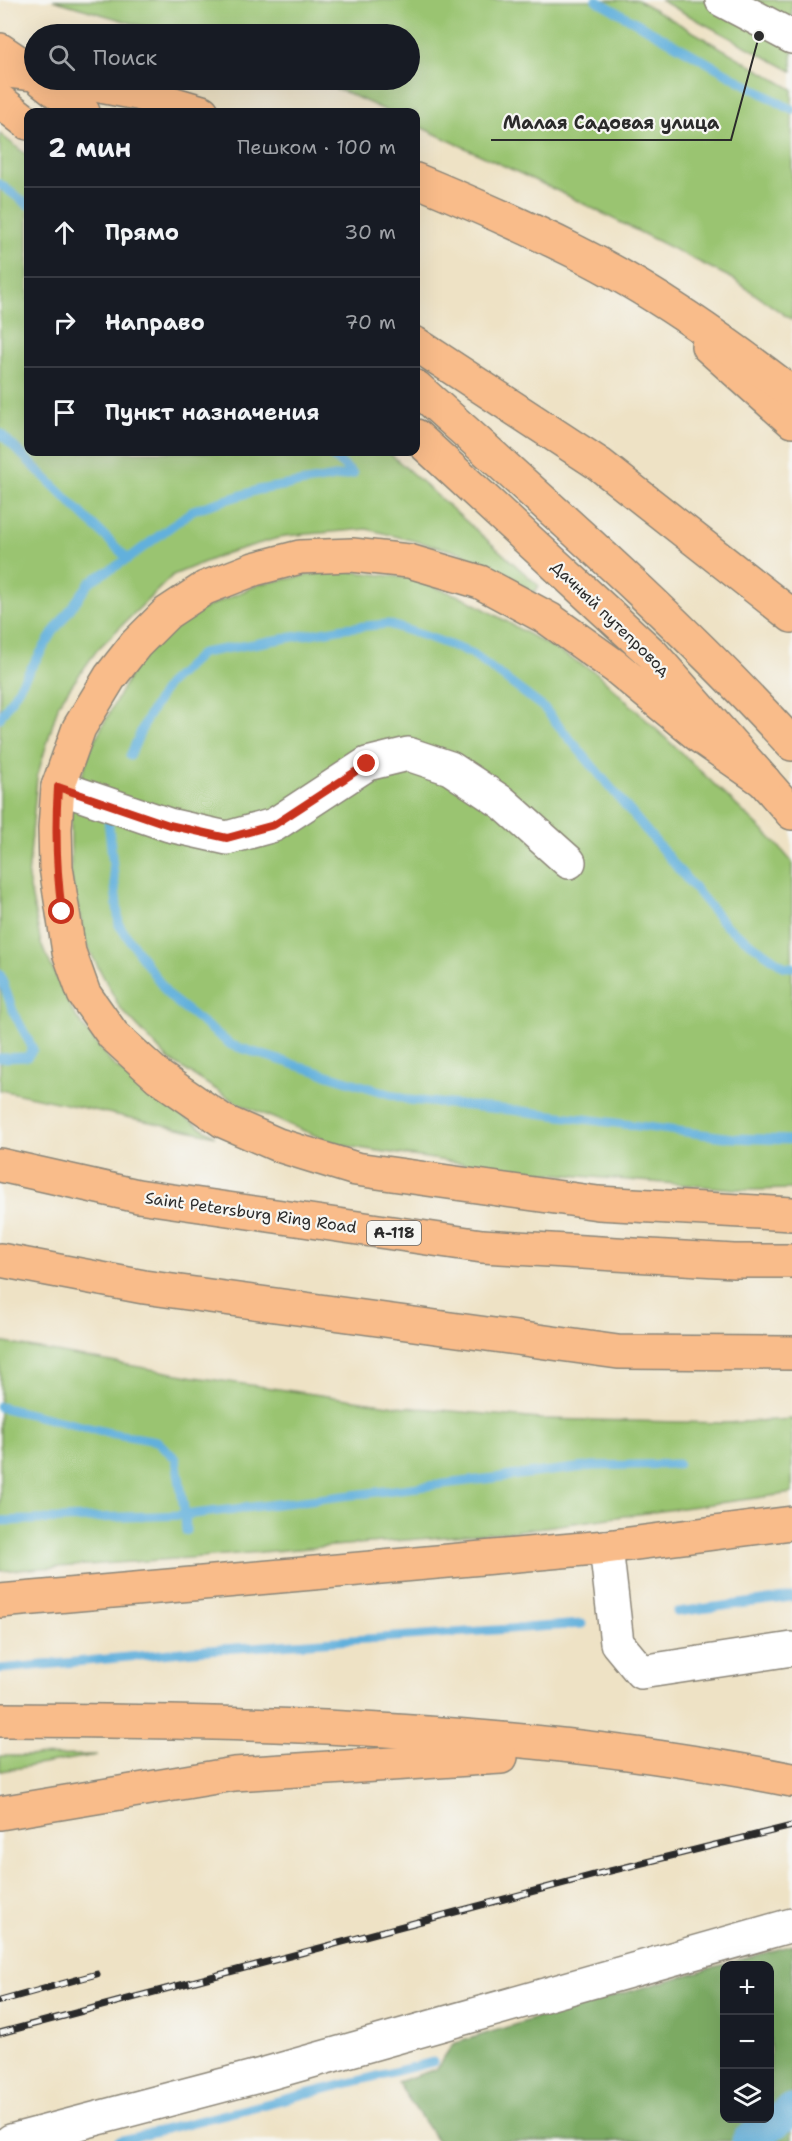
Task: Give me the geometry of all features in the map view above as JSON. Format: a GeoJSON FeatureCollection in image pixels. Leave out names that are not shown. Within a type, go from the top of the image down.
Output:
{"type":"FeatureCollection","features":[{"type":"Feature","properties":{"kind":"main road"},"geometry":{"type":"LineString","coordinates":[[0,50],[24,67]]}},
{"type":"Feature","properties":{"kind":"main road"},"geometry":{"type":"LineString","coordinates":[[0,70],[24,73]]}},
{"type":"Feature","properties":{"kind":"main road"},"geometry":{"type":"LineString","coordinates":[[55,90],[78,108]]}},
{"type":"Feature","properties":{"kind":"main road"},"geometry":{"type":"LineString","coordinates":[[121,90],[188,108]]}},
{"type":"Feature","properties":{"kind":"main road"},"geometry":{"type":"LineString","coordinates":[[0,101],[24,120]]}},
{"type":"Feature","properties":{"kind":"main road"},"geometry":{"type":"LineString","coordinates":[[420,182],[477,205],[575,251],[654,297],[792,393]]}},
{"type":"Feature","properties":{"kind":"main road"},"geometry":{"type":"LineString","coordinates":[[654,297],[792,421]]}},
{"type":"Feature","properties":{"kind":"main road"},"geometry":{"type":"LineString","coordinates":[[420,347],[599,464],[792,616]]}},
{"type":"Feature","properties":{"kind":"main road"},"geometry":{"type":"LineString","coordinates":[[420,391],[589,543],[745,692],[792,744]]}},
{"type":"Feature","properties":{"kind":"main road","name":"Дачный путепровод"},"geometry":{"type":"LineString","coordinates":[[420,440],[652,654],[792,813]]}},
{"type":"Feature","properties":{"kind":"main road"},"geometry":{"type":"LineString","coordinates":[[764,781],[702,738],[616,667],[549,619],[480,582],[409,561],[352,555],[300,557],[254,569],[205,588],[167,613],[136,644],[110,677],[79,728],[58,787],[55,828],[56,867],[69,952],[84,994],[120,1042],[159,1077],[223,1121],[278,1145],[356,1169],[598,1203],[792,1214]]}},
{"type":"Feature","properties":{"kind":"main road","name":"Saint Petersburg Ring Road"},"geometry":{"type":"LineString","coordinates":[[0,1165],[138,1196],[482,1246],[734,1261],[792,1261]]}},
{"type":"Feature","properties":{"kind":"main road"},"geometry":{"type":"LineString","coordinates":[[0,1260],[144,1287],[618,1352],[792,1353]]}},
{"type":"Feature","properties":{"kind":"main road"},"geometry":{"type":"LineString","coordinates":[[0,1601],[606,1547],[792,1523]]}},
{"type":"Feature","properties":{"kind":"main road"},"geometry":{"type":"LineString","coordinates":[[0,1720],[307,1726],[530,1740],[674,1760],[792,1780]]}},
{"type":"Feature","properties":{"kind":"main road"},"geometry":{"type":"LineString","coordinates":[[0,1813],[234,1774],[512,1756],[674,1760]]}},
{"type":"Feature","properties":{"kind":"lane"},"geometry":{"type":"LineString","coordinates":[[722,0],[792,37]]}},
{"type":"Feature","properties":{"kind":"lane"},"geometry":{"type":"LineString","coordinates":[[58,787],[169,825],[227,838],[274,825],[367,764],[408,754],[450,768],[494,797],[569,862]]}},
{"type":"Feature","properties":{"kind":"lane"},"geometry":{"type":"LineString","coordinates":[[606,1547],[617,1643],[641,1672],[792,1649]]}},
{"type":"Feature","properties":{"kind":"lane"},"geometry":{"type":"LineString","coordinates":[[11,2141],[274,2072],[792,1925]]}},
{"type":"Feature","properties":{"kind":"green space"},"geometry":{"type":"Polygon","coordinates":[[[53,0],[638,0],[792,89],[792,320],[733,279],[562,193],[420,127],[420,108],[380,108],[340,90],[420,90],[420,24],[135,24],[53,0]]]}},
{"type":"Feature","properties":{"kind":"green space"},"geometry":{"type":"Polygon","coordinates":[[[660,0],[792,0],[792,71],[660,0]]]}},
{"type":"Feature","properties":{"kind":"green space"},"geometry":{"type":"Polygon","coordinates":[[[0,134],[24,153],[24,456],[393,456],[539,586],[534,593],[462,553],[367,529],[285,536],[227,553],[173,575],[97,650],[59,703],[37,777],[28,878],[41,944],[74,1014],[111,1063],[161,1102],[215,1136],[0,1090],[0,134]]]}},
{"type":"Feature","properties":{"kind":"green space"},"geometry":{"type":"Polygon","coordinates":[[[337,570],[409,578],[465,598],[597,673],[775,842],[792,862],[792,1189],[748,1190],[508,1170],[338,1145],[237,1103],[168,1059],[120,1008],[86,944],[71,877],[71,813],[90,749],[137,662],[189,615],[260,584],[337,570]]]}},
{"type":"Feature","properties":{"kind":"green space"},"geometry":{"type":"Polygon","coordinates":[[[0,1342],[195,1377],[396,1406],[540,1419],[726,1423],[792,1419],[792,1493],[515,1531],[0,1571],[0,1342]]]}},
{"type":"Feature","properties":{"kind":"green space"},"geometry":{"type":"Polygon","coordinates":[[[97,1755],[0,1771],[0,1756],[97,1755]]]}},
{"type":"Feature","properties":{"kind":"green space"},"geometry":{"type":"Polygon","coordinates":[[[792,1945],[792,2141],[437,2141],[397,2082],[436,2069],[453,2044],[720,1966],[720,2123],[774,2123],[774,1961],[736,1961],[792,1945]]]}},
{"type":"Feature","properties":{"kind":"waterway"},"geometry":{"type":"LineString","coordinates":[[596,0],[792,110]]}},
{"type":"Feature","properties":{"kind":"waterway"},"geometry":{"type":"LineString","coordinates":[[0,184],[24,202]]}},
{"type":"Feature","properties":{"kind":"waterway"},"geometry":{"type":"LineString","coordinates":[[0,433],[128,559],[193,510],[258,490],[353,474],[333,456]]}},
{"type":"Feature","properties":{"kind":"waterway"},"geometry":{"type":"LineString","coordinates":[[0,718],[54,631],[91,581],[128,559]]}},
{"type":"Feature","properties":{"kind":"waterway"},"geometry":{"type":"LineString","coordinates":[[130,756],[146,720],[167,685],[202,653],[344,628],[388,624],[471,653],[544,708],[726,926],[785,967],[792,967]]}},
{"type":"Feature","properties":{"kind":"waterway"},"geometry":{"type":"LineString","coordinates":[[108,818],[119,925],[170,997],[231,1045],[409,1100],[521,1111],[733,1138],[792,1140]]}},
{"type":"Feature","properties":{"kind":"waterway"},"geometry":{"type":"LineString","coordinates":[[0,974],[13,1011],[33,1049],[27,1057],[0,1058]]}},
{"type":"Feature","properties":{"kind":"waterway"},"geometry":{"type":"LineString","coordinates":[[0,1407],[110,1433],[157,1441],[176,1459],[185,1515],[0,1521]]}},
{"type":"Feature","properties":{"kind":"waterway"},"geometry":{"type":"LineString","coordinates":[[186,1531],[185,1515],[593,1466],[678,1464]]}},
{"type":"Feature","properties":{"kind":"waterway"},"geometry":{"type":"LineString","coordinates":[[677,1612],[792,1597]]}},
{"type":"Feature","properties":{"kind":"waterway"},"geometry":{"type":"LineString","coordinates":[[0,1669],[193,1651],[582,1624]]}},
{"type":"Feature","properties":{"kind":"waterway"},"geometry":{"type":"LineString","coordinates":[[118,2141],[433,2062]]}},
{"type":"Feature","properties":{"kind":"waterway"},"geometry":{"type":"LineString","coordinates":[[748,2141],[792,2110]]}},
{"type":"Feature","properties":{"kind":"railway"},"geometry":{"type":"LineString","coordinates":[[0,2033],[598,1874],[792,1826]]}},
{"type":"Feature","properties":{"kind":"railway"},"geometry":{"type":"LineString","coordinates":[[0,2001],[97,1974]]}},
{"type":"Feature","properties":{"kind":"place","name":"Малая Садовая улица"},"geometry":{"type":"Point","coordinates":[759,36]}},
{"type":"Feature","properties":{"kind":"route"},"geometry":{"type":"LineString","coordinates":[[62,912],[56,867],[55,828],[58,787],[169,825],[227,838],[274,825],[367,764]]}}]}
